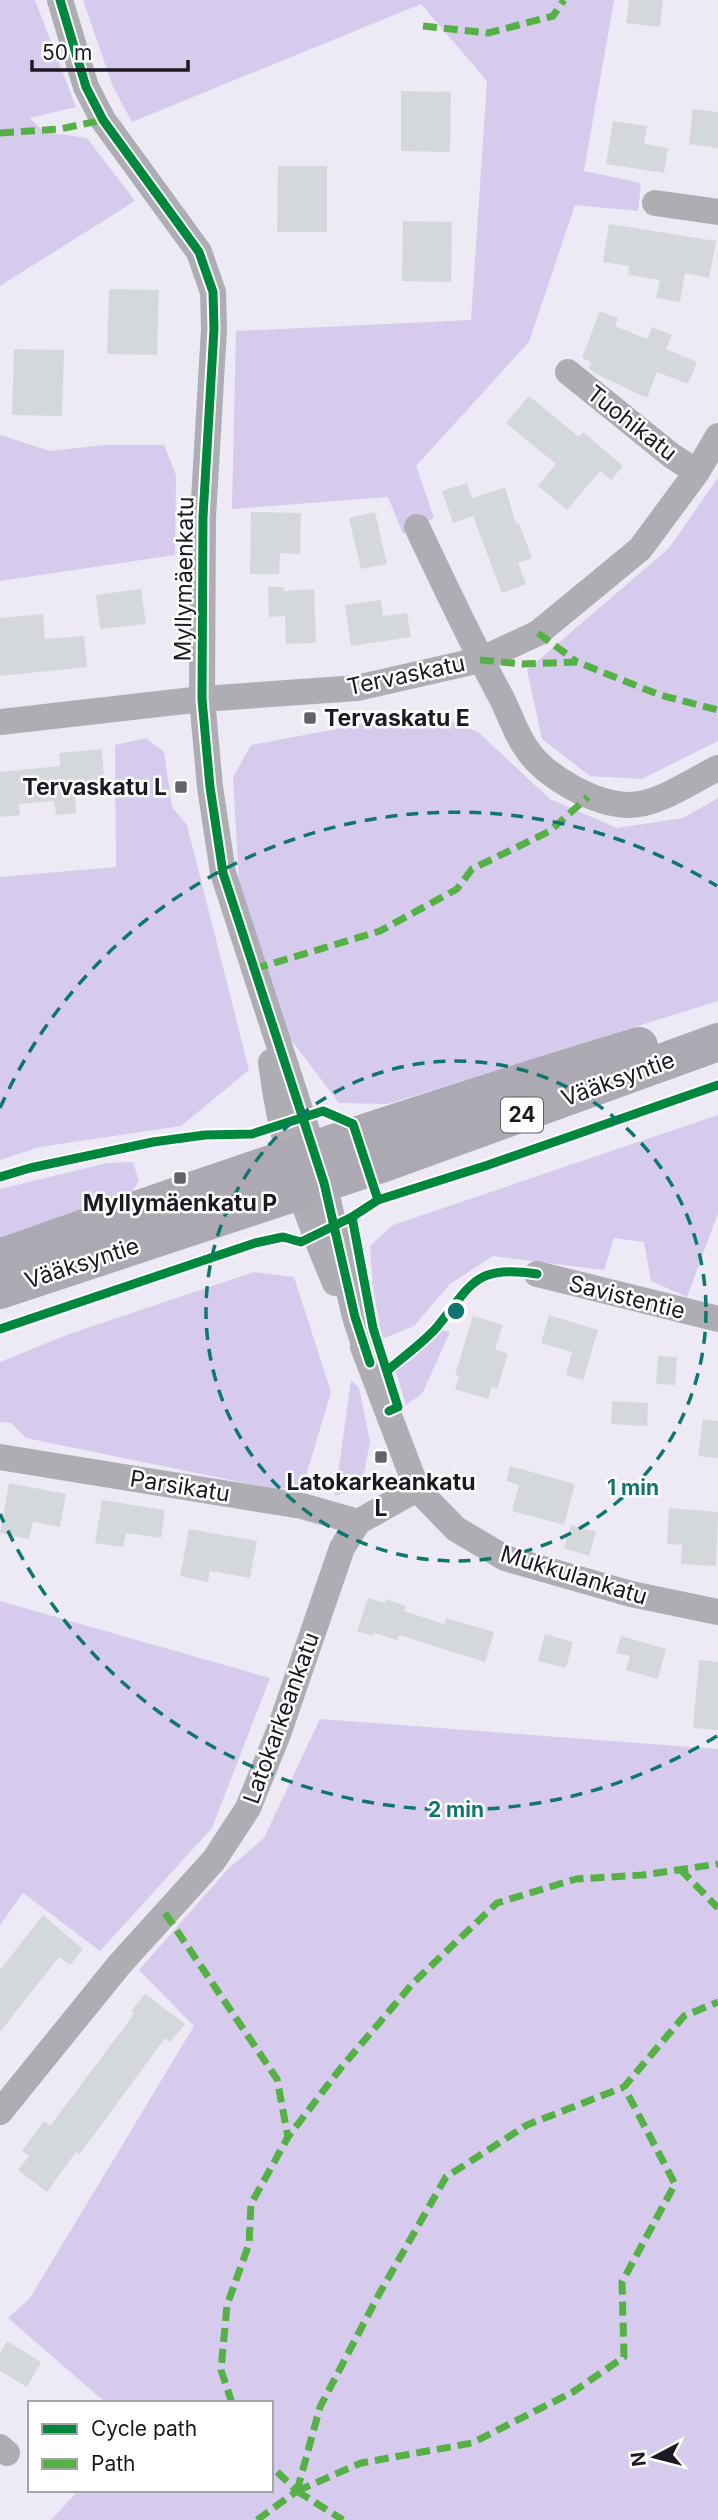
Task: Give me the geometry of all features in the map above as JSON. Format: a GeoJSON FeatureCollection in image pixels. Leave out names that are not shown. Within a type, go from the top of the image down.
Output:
{"type":"FeatureCollection","features":[{"type":"Feature","properties":{"kind":"highway","name":"Vääksyntie"},"geometry":{"type":"LineString","coordinates":[[0,1290],[563,1069],[718,1023]]}},
{"type":"Feature","properties":{"kind":"highway","name":"Vääksyntie"},"geometry":{"type":"LineString","coordinates":[[0,1258],[306,1171],[517,1116],[718,1042]]}},
{"type":"Feature","properties":{"kind":"street","name":"Myllymäenkatu"},"geometry":{"type":"LineString","coordinates":[[60,0],[86,87],[103,120],[198,252],[213,292],[214,329],[203,517],[202,699],[210,787],[223,873],[257,980],[306,1171]]}},
{"type":"Feature","properties":{"kind":"street"},"geometry":{"type":"LineString","coordinates":[[655,203],[718,212]]}},
{"type":"Feature","properties":{"kind":"street","name":"Tuohikatu"},"geometry":{"type":"LineString","coordinates":[[568,372],[672,456],[697,472]]}},
{"type":"Feature","properties":{"kind":"street","name":"Tervaskatu"},"geometry":{"type":"LineString","coordinates":[[0,722],[202,699],[357,688],[480,660],[538,633],[640,549],[697,472],[718,436]]}},
{"type":"Feature","properties":{"kind":"street"},"geometry":{"type":"LineString","coordinates":[[417,527],[480,660],[526,748],[549,772],[588,797],[631,805],[670,795],[718,768]]}},
{"type":"Feature","properties":{"kind":"street","name":"Mukkulankatu"},"geometry":{"type":"LineString","coordinates":[[306,1171],[315,1235],[370,1363],[417,1489],[456,1530],[505,1558],[631,1594],[718,1612]]}},
{"type":"Feature","properties":{"kind":"street","name":"Savistentie"},"geometry":{"type":"LineString","coordinates":[[537,1274],[718,1319]]}},
{"type":"Feature","properties":{"kind":"street","name":"Parsikatu"},"geometry":{"type":"LineString","coordinates":[[0,1457],[302,1506],[358,1522]]}},
{"type":"Feature","properties":{"kind":"street"},"geometry":{"type":"LineString","coordinates":[[358,1522],[417,1489]]}},
{"type":"Feature","properties":{"kind":"street","name":"Latokarkeankatu"},"geometry":{"type":"LineString","coordinates":[[0,2112],[119,1965],[214,1860],[248,1808],[278,1734],[342,1548],[358,1522]]}},
{"type":"Feature","properties":{"kind":"shaded area"},"geometry":{"type":"Polygon","coordinates":[[[0,0],[35,0],[76,107],[30,118],[44,132],[87,138],[135,201],[0,286],[0,0]]]}},
{"type":"Feature","properties":{"kind":"shaded area"},"geometry":{"type":"Polygon","coordinates":[[[83,0],[614,0],[584,171],[641,183],[638,211],[575,205],[529,342],[416,466],[434,518],[403,534],[388,497],[232,509],[236,331],[471,320],[487,81],[421,4],[132,122],[113,87],[83,0]]]}},
{"type":"Feature","properties":{"kind":"shaded area"},"geometry":{"type":"Polygon","coordinates":[[[0,435],[50,451],[106,445],[164,445],[176,475],[175,555],[0,581],[0,435]]]}},
{"type":"Feature","properties":{"kind":"shaded area"},"geometry":{"type":"Polygon","coordinates":[[[718,478],[718,741],[642,779],[590,776],[542,739],[527,670],[669,548],[718,478]]]}},
{"type":"Feature","properties":{"kind":"shaded area"},"geometry":{"type":"Polygon","coordinates":[[[427,712],[478,732],[550,799],[617,828],[683,818],[718,798],[718,1001],[388,1104],[339,1103],[289,1037],[239,884],[233,777],[251,745],[427,712]]]}},
{"type":"Feature","properties":{"kind":"shaded area"},"geometry":{"type":"Polygon","coordinates":[[[146,738],[164,752],[172,807],[187,825],[249,1070],[181,1126],[40,1147],[0,1160],[0,877],[116,867],[115,745],[146,738]]]}},
{"type":"Feature","properties":{"kind":"shaded area"},"geometry":{"type":"Polygon","coordinates":[[[718,1115],[718,1213],[687,1297],[651,1281],[644,1242],[614,1238],[604,1270],[493,1256],[450,1284],[414,1326],[382,1339],[373,1288],[370,1246],[393,1225],[718,1115]]]}},
{"type":"Feature","properties":{"kind":"shaded area"},"geometry":{"type":"Polygon","coordinates":[[[133,1162],[139,1181],[129,1195],[0,1242],[0,1189],[107,1163],[133,1162]]]}},
{"type":"Feature","properties":{"kind":"shaded area"},"geometry":{"type":"Polygon","coordinates":[[[254,1272],[294,1277],[331,1392],[304,1482],[279,1490],[26,1438],[11,1423],[0,1422],[0,1362],[69,1334],[254,1272]]]}},
{"type":"Feature","properties":{"kind":"shaded area"},"geometry":{"type":"Polygon","coordinates":[[[440,1330],[450,1332],[422,1394],[406,1405],[395,1369],[440,1330]]]}},
{"type":"Feature","properties":{"kind":"shaded area"},"geometry":{"type":"Polygon","coordinates":[[[351,1380],[359,1388],[370,1442],[363,1478],[351,1490],[335,1496],[351,1380]]]}},
{"type":"Feature","properties":{"kind":"shaded area"},"geometry":{"type":"Polygon","coordinates":[[[0,1601],[270,1678],[212,1828],[100,1951],[23,1893],[0,1925],[0,1601]]]}},
{"type":"Feature","properties":{"kind":"shaded area"},"geometry":{"type":"Polygon","coordinates":[[[320,1719],[718,1749],[718,2520],[51,2520],[77,2492],[273,2492],[273,2401],[104,2401],[8,2318],[30,2298],[194,2026],[139,1970],[228,1869],[264,1838],[320,1719]]]}},
{"type":"Feature","properties":{"kind":"building"},"geometry":{"type":"Polygon","coordinates":[[[629,0],[663,0],[660,27],[626,23],[629,0]]]}},
{"type":"Feature","properties":{"kind":"building"},"geometry":{"type":"Polygon","coordinates":[[[401,91],[451,92],[450,152],[401,151],[401,91]]]}},
{"type":"Feature","properties":{"kind":"building"},"geometry":{"type":"Polygon","coordinates":[[[693,109],[718,112],[718,148],[689,144],[693,109]]]}},
{"type":"Feature","properties":{"kind":"building"},"geometry":{"type":"Polygon","coordinates":[[[613,121],[647,126],[644,144],[668,148],[664,173],[606,164],[613,121]]]}},
{"type":"Feature","properties":{"kind":"building"},"geometry":{"type":"Polygon","coordinates":[[[278,166],[327,166],[327,232],[277,232],[278,166]]]}},
{"type":"Feature","properties":{"kind":"building"},"geometry":{"type":"Polygon","coordinates":[[[403,221],[452,222],[451,282],[402,281],[403,221]]]}},
{"type":"Feature","properties":{"kind":"building"},"geometry":{"type":"Polygon","coordinates":[[[609,224],[716,241],[709,278],[685,273],[680,302],[656,298],[660,280],[628,275],[629,266],[603,262],[609,224]]]}},
{"type":"Feature","properties":{"kind":"building"},"geometry":{"type":"Polygon","coordinates":[[[109,289],[159,290],[157,355],[107,354],[109,289]]]}},
{"type":"Feature","properties":{"kind":"building"},"geometry":{"type":"Polygon","coordinates":[[[600,311],[618,318],[615,326],[647,339],[652,327],[672,335],[666,349],[697,362],[688,384],[657,372],[647,398],[596,374],[589,368],[591,362],[582,358],[600,311]]]}},
{"type":"Feature","properties":{"kind":"building"},"geometry":{"type":"Polygon","coordinates":[[[14,349],[64,350],[62,416],[12,415],[14,349]]]}},
{"type":"Feature","properties":{"kind":"building"},"geometry":{"type":"Polygon","coordinates":[[[529,396],[579,437],[583,432],[623,466],[611,480],[600,471],[567,510],[538,486],[556,464],[506,423],[529,396]]]}},
{"type":"Feature","properties":{"kind":"building"},"geometry":{"type":"Polygon","coordinates":[[[467,483],[472,498],[505,487],[516,524],[519,523],[532,558],[518,563],[526,584],[502,593],[473,516],[453,523],[442,491],[467,483]]]}},
{"type":"Feature","properties":{"kind":"building"},"geometry":{"type":"Polygon","coordinates":[[[251,512],[301,513],[300,554],[280,553],[279,574],[250,574],[251,512]]]}},
{"type":"Feature","properties":{"kind":"building"},"geometry":{"type":"Polygon","coordinates":[[[375,512],[387,564],[361,569],[349,518],[375,512]]]}},
{"type":"Feature","properties":{"kind":"building"},"geometry":{"type":"Polygon","coordinates":[[[268,587],[283,587],[284,591],[314,589],[316,643],[286,644],[285,616],[269,617],[268,587]]]}},
{"type":"Feature","properties":{"kind":"building"},"geometry":{"type":"Polygon","coordinates":[[[141,589],[146,624],[100,629],[96,595],[141,589]]]}},
{"type":"Feature","properties":{"kind":"building"},"geometry":{"type":"Polygon","coordinates":[[[381,600],[383,616],[407,613],[411,637],[351,646],[345,605],[381,600]]]}},
{"type":"Feature","properties":{"kind":"building"},"geometry":{"type":"Polygon","coordinates":[[[43,614],[45,639],[84,636],[87,667],[0,676],[0,618],[43,614]]]}},
{"type":"Feature","properties":{"kind":"building"},"geometry":{"type":"Polygon","coordinates":[[[102,749],[104,781],[74,784],[76,813],[56,815],[54,801],[19,804],[20,815],[0,817],[0,772],[60,766],[59,753],[102,749]]]}},
{"type":"Feature","properties":{"kind":"building"},"geometry":{"type":"Polygon","coordinates":[[[549,1315],[598,1330],[583,1380],[566,1375],[572,1352],[541,1343],[549,1315]]]}},
{"type":"Feature","properties":{"kind":"building"},"geometry":{"type":"Polygon","coordinates":[[[473,1316],[503,1325],[495,1349],[508,1354],[497,1389],[492,1387],[488,1399],[455,1389],[459,1377],[455,1375],[473,1316]]]}},
{"type":"Feature","properties":{"kind":"building"},"geometry":{"type":"Polygon","coordinates":[[[658,1356],[677,1357],[675,1385],[656,1384],[658,1356]]]}},
{"type":"Feature","properties":{"kind":"building"},"geometry":{"type":"Polygon","coordinates":[[[612,1401],[648,1403],[647,1426],[611,1424],[612,1401]]]}},
{"type":"Feature","properties":{"kind":"building"},"geometry":{"type":"Polygon","coordinates":[[[703,1419],[718,1421],[718,1458],[698,1456],[703,1419]]]}},
{"type":"Feature","properties":{"kind":"building"},"geometry":{"type":"Polygon","coordinates":[[[510,1466],[575,1484],[564,1525],[512,1511],[519,1485],[506,1481],[510,1466]]]}},
{"type":"Feature","properties":{"kind":"building"},"geometry":{"type":"Polygon","coordinates":[[[9,1483],[66,1494],[60,1527],[33,1522],[29,1539],[0,1533],[9,1483]]]}},
{"type":"Feature","properties":{"kind":"building"},"geometry":{"type":"Polygon","coordinates":[[[102,1500],[165,1510],[161,1538],[126,1533],[123,1547],[95,1543],[102,1500]]]}},
{"type":"Feature","properties":{"kind":"building"},"geometry":{"type":"Polygon","coordinates":[[[669,1508],[718,1512],[716,1566],[681,1564],[682,1545],[667,1544],[669,1508]]]}},
{"type":"Feature","properties":{"kind":"building"},"geometry":{"type":"Polygon","coordinates":[[[571,1525],[596,1532],[589,1556],[564,1548],[571,1525]]]}},
{"type":"Feature","properties":{"kind":"building"},"geometry":{"type":"Polygon","coordinates":[[[189,1529],[257,1541],[250,1578],[210,1571],[208,1582],[180,1576],[189,1529]]]}},
{"type":"Feature","properties":{"kind":"building"},"geometry":{"type":"Polygon","coordinates":[[[368,1598],[385,1603],[386,1599],[406,1606],[404,1611],[444,1624],[446,1618],[494,1632],[485,1662],[399,1635],[397,1640],[357,1631],[368,1598]]]}},
{"type":"Feature","properties":{"kind":"building"},"geometry":{"type":"Polygon","coordinates":[[[545,1634],[573,1642],[566,1668],[538,1661],[545,1634]]]}},
{"type":"Feature","properties":{"kind":"building"},"geometry":{"type":"Polygon","coordinates":[[[621,1636],[666,1649],[658,1679],[626,1670],[630,1656],[616,1653],[621,1636]]]}},
{"type":"Feature","properties":{"kind":"building"},"geometry":{"type":"Polygon","coordinates":[[[699,1660],[718,1662],[718,1730],[693,1728],[699,1660]]]}},
{"type":"Feature","properties":{"kind":"building"},"geometry":{"type":"Polygon","coordinates":[[[43,1915],[83,1949],[70,1965],[59,1957],[0,2032],[0,1970],[43,1915]]]}},
{"type":"Feature","properties":{"kind":"building"},"geometry":{"type":"Polygon","coordinates":[[[145,1994],[185,2024],[170,2042],[165,2038],[80,2154],[76,2152],[47,2192],[18,2170],[29,2156],[22,2151],[44,2121],[50,2126],[134,2014],[131,2011],[145,1994]]]}},
{"type":"Feature","properties":{"kind":"building"},"geometry":{"type":"Polygon","coordinates":[[[7,2341],[41,2362],[27,2387],[0,2371],[0,2353],[7,2341]]]}},
{"type":"Feature","properties":{"kind":"marked path"},"geometry":{"type":"LineString","coordinates":[[423,26],[488,33],[553,16],[564,0]]}},
{"type":"Feature","properties":{"kind":"marked path"},"geometry":{"type":"LineString","coordinates":[[0,133],[60,129],[103,120]]}},
{"type":"Feature","properties":{"kind":"marked path"},"geometry":{"type":"LineString","coordinates":[[538,633],[577,662]]}},
{"type":"Feature","properties":{"kind":"marked path"},"geometry":{"type":"LineString","coordinates":[[480,660],[522,664],[577,662],[660,695],[718,710]]}},
{"type":"Feature","properties":{"kind":"marked path"},"geometry":{"type":"LineString","coordinates":[[254,969],[380,931],[457,889],[472,869],[550,831],[588,797]]}},
{"type":"Feature","properties":{"kind":"marked path"},"geometry":{"type":"LineString","coordinates":[[231,2401],[221,2370],[227,2305],[249,2244],[251,2204],[288,2137],[340,2069],[413,1983],[497,1903],[576,1879],[643,1875],[718,1864]]}},
{"type":"Feature","properties":{"kind":"marked path"},"geometry":{"type":"LineString","coordinates":[[680,1869],[718,1908]]}},
{"type":"Feature","properties":{"kind":"marked path"},"geometry":{"type":"LineString","coordinates":[[165,1913],[277,2079],[288,2137]]}},
{"type":"Feature","properties":{"kind":"marked path"},"geometry":{"type":"LineString","coordinates":[[297,2491],[361,2463],[472,2443],[573,2392],[624,2357],[622,2282],[675,2184],[624,2087],[684,2016],[718,2002]]}},
{"type":"Feature","properties":{"kind":"marked path"},"geometry":{"type":"LineString","coordinates":[[297,2491],[320,2407],[378,2296],[446,2177],[527,2125],[624,2087]]}},
{"type":"Feature","properties":{"kind":"marked path"},"geometry":{"type":"LineString","coordinates":[[257,2520],[297,2491],[273,2468]]}},
{"type":"Feature","properties":{"kind":"marked path"},"geometry":{"type":"LineString","coordinates":[[297,2491],[343,2520]]}},
{"type":"Feature","properties":{"kind":"cycle path"},"geometry":{"type":"LineString","coordinates":[[60,0],[86,87],[103,120],[199,252],[213,292],[214,329],[203,517],[202,699],[210,787],[223,873],[324,1183],[355,1317],[370,1363]]}},
{"type":"Feature","properties":{"kind":"cycle path"},"geometry":{"type":"LineString","coordinates":[[0,1329],[255,1243],[283,1237],[301,1242],[352,1217],[378,1200],[718,1085]]}},
{"type":"Feature","properties":{"kind":"cycle path"},"geometry":{"type":"LineString","coordinates":[[0,1177],[153,1142],[205,1135],[252,1134],[323,1111],[353,1124],[378,1200]]}},
{"type":"Feature","properties":{"kind":"cycle path"},"geometry":{"type":"LineString","coordinates":[[352,1217],[373,1328],[398,1407],[389,1411]]}},
{"type":"Feature","properties":{"kind":"cycle path"},"geometry":{"type":"LineString","coordinates":[[388,1370],[432,1333],[477,1281],[500,1272],[537,1274]]}},
{"type":"Feature","properties":{"kind":"place","name":"Tervaskatu E"},"geometry":{"type":"Point","coordinates":[310,718]}},
{"type":"Feature","properties":{"kind":"place","name":"Tervaskatu L"},"geometry":{"type":"Point","coordinates":[181,787]}},
{"type":"Feature","properties":{"kind":"place","name":"Myllymäenkatu P"},"geometry":{"type":"Point","coordinates":[180,1178]}},
{"type":"Feature","properties":{"kind":"place","name":"Latokarkeankatu L"},"geometry":{"type":"Point","coordinates":[381,1457]}}]}
